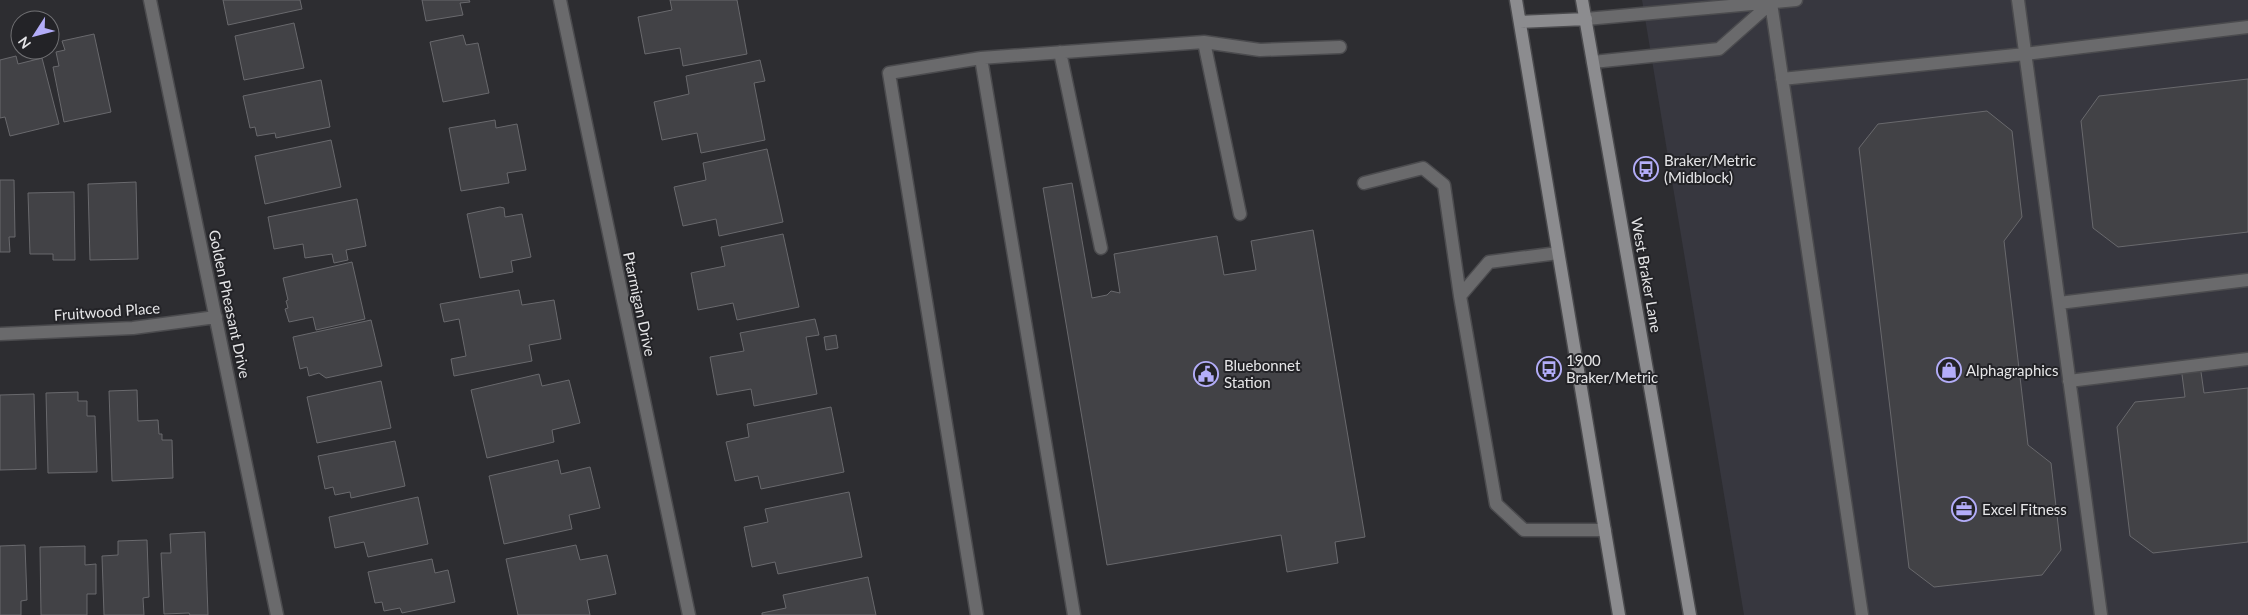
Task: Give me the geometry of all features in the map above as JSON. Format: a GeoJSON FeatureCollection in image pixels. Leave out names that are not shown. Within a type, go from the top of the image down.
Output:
{"type":"FeatureCollection","features":[{"type":"Feature","properties":{"kind":"main road"},"geometry":{"type":"LineString","coordinates":[[1516,0],[1619,615]]}},
{"type":"Feature","properties":{"kind":"main road","name":"West Braker Lane"},"geometry":{"type":"LineString","coordinates":[[1582,0],[1690,615]]}},
{"type":"Feature","properties":{"kind":"main road"},"geometry":{"type":"LineString","coordinates":[[1520,22],[1586,19]]}},
{"type":"Feature","properties":{"kind":"street","name":"Golden Pheasant Drive"},"geometry":{"type":"LineString","coordinates":[[150,0],[277,615]]}},
{"type":"Feature","properties":{"kind":"street","name":"Ptarmigan Drive"},"geometry":{"type":"LineString","coordinates":[[560,0],[689,615]]}},
{"type":"Feature","properties":{"kind":"street"},"geometry":{"type":"LineString","coordinates":[[1586,19],[1767,1],[1796,0]]}},
{"type":"Feature","properties":{"kind":"street"},"geometry":{"type":"LineString","coordinates":[[2018,0],[2101,615]]}},
{"type":"Feature","properties":{"kind":"street"},"geometry":{"type":"LineString","coordinates":[[1593,62],[1719,49],[1767,1]]}},
{"type":"Feature","properties":{"kind":"street"},"geometry":{"type":"LineString","coordinates":[[1767,1],[1782,79],[1862,615]]}},
{"type":"Feature","properties":{"kind":"street"},"geometry":{"type":"LineString","coordinates":[[1782,79],[2025,54],[2248,27]]}},
{"type":"Feature","properties":{"kind":"street"},"geometry":{"type":"LineString","coordinates":[[977,615],[889,73],[981,58],[1204,42],[1260,50],[1340,47]]}},
{"type":"Feature","properties":{"kind":"street"},"geometry":{"type":"LineString","coordinates":[[1204,42],[1240,214]]}},
{"type":"Feature","properties":{"kind":"street"},"geometry":{"type":"LineString","coordinates":[[1060,52],[1101,248]]}},
{"type":"Feature","properties":{"kind":"street"},"geometry":{"type":"LineString","coordinates":[[981,58],[1074,615]]}},
{"type":"Feature","properties":{"kind":"street"},"geometry":{"type":"LineString","coordinates":[[1364,183],[1423,168],[1444,185],[1460,296],[1496,504],[1524,530],[1605,530]]}},
{"type":"Feature","properties":{"kind":"street"},"geometry":{"type":"LineString","coordinates":[[1460,296],[1489,262],[1558,253]]}},
{"type":"Feature","properties":{"kind":"street"},"geometry":{"type":"LineString","coordinates":[[2059,303],[2248,280]]}},
{"type":"Feature","properties":{"kind":"street","name":"Fruitwood Place"},"geometry":{"type":"LineString","coordinates":[[0,334],[133,328],[216,317]]}},
{"type":"Feature","properties":{"kind":"street"},"geometry":{"type":"LineString","coordinates":[[2069,381],[2248,359]]}},
{"type":"Feature","properties":{"kind":"shaded area"},"geometry":{"type":"Polygon","coordinates":[[[1642,0],[2248,0],[2248,615],[1744,615],[1642,0]]]}},
{"type":"Feature","properties":{"kind":"building"},"geometry":{"type":"Polygon","coordinates":[[[223,0],[300,0],[302,9],[228,25],[223,0]]]}},
{"type":"Feature","properties":{"kind":"building"},"geometry":{"type":"Polygon","coordinates":[[[422,0],[469,0],[470,2],[460,3],[463,15],[426,21],[422,0]]]}},
{"type":"Feature","properties":{"kind":"building"},"geometry":{"type":"Polygon","coordinates":[[[670,0],[737,0],[747,54],[683,66],[680,48],[645,54],[638,17],[672,10],[670,0]]]}},
{"type":"Feature","properties":{"kind":"building"},"geometry":{"type":"Polygon","coordinates":[[[294,23],[304,68],[244,80],[235,36],[294,23]]]}},
{"type":"Feature","properties":{"kind":"building"},"geometry":{"type":"Polygon","coordinates":[[[94,34],[111,112],[64,122],[53,67],[59,66],[58,60],[60,60],[60,51],[65,50],[62,41],[94,34]]]}},
{"type":"Feature","properties":{"kind":"building"},"geometry":{"type":"Polygon","coordinates":[[[463,35],[466,45],[478,43],[489,93],[443,102],[430,42],[463,35]]]}},
{"type":"Feature","properties":{"kind":"building"},"geometry":{"type":"Polygon","coordinates":[[[10,58],[10,60],[17,60],[18,64],[43,60],[59,124],[10,136],[5,117],[0,118],[0,60],[10,58]]]}},
{"type":"Feature","properties":{"kind":"building"},"geometry":{"type":"Polygon","coordinates":[[[760,60],[765,81],[754,83],[765,140],[701,153],[697,133],[662,140],[654,102],[689,94],[686,76],[760,60]]]}},
{"type":"Feature","properties":{"kind":"building"},"geometry":{"type":"Polygon","coordinates":[[[2248,79],[2248,232],[2118,247],[2093,228],[2081,121],[2099,96],[2248,79]]]}},
{"type":"Feature","properties":{"kind":"building"},"geometry":{"type":"Polygon","coordinates":[[[321,80],[330,127],[276,138],[275,133],[257,136],[255,127],[250,128],[243,96],[321,80]]]}},
{"type":"Feature","properties":{"kind":"building"},"geometry":{"type":"Polygon","coordinates":[[[1987,111],[2012,131],[2022,217],[2004,241],[2028,445],[2051,463],[2061,550],[2042,575],[1934,587],[1909,568],[1859,148],[1878,124],[1987,111]]]}},
{"type":"Feature","properties":{"kind":"building"},"geometry":{"type":"Polygon","coordinates":[[[495,120],[496,128],[517,124],[526,170],[507,173],[509,183],[461,191],[449,128],[495,120]]]}},
{"type":"Feature","properties":{"kind":"building"},"geometry":{"type":"Polygon","coordinates":[[[331,140],[341,187],[265,204],[255,156],[331,140]]]}},
{"type":"Feature","properties":{"kind":"building"},"geometry":{"type":"Polygon","coordinates":[[[767,149],[783,222],[719,236],[716,219],[683,226],[674,187],[706,180],[703,163],[767,149]]]}},
{"type":"Feature","properties":{"kind":"building"},"geometry":{"type":"Polygon","coordinates":[[[0,180],[14,180],[15,237],[9,237],[10,252],[0,252],[0,180]]]}},
{"type":"Feature","properties":{"kind":"building"},"geometry":{"type":"Polygon","coordinates":[[[136,182],[138,259],[90,260],[88,184],[136,182]]]}},
{"type":"Feature","properties":{"kind":"building","name":"Bluebonnet Station"},"geometry":{"type":"Polygon","coordinates":[[[1072,183],[1092,298],[1107,295],[1111,291],[1120,293],[1114,254],[1217,236],[1224,275],[1256,270],[1251,241],[1313,230],[1365,537],[1335,542],[1338,563],[1287,572],[1281,535],[1107,565],[1043,188],[1072,183]]]}},
{"type":"Feature","properties":{"kind":"building"},"geometry":{"type":"Polygon","coordinates":[[[74,192],[75,260],[53,260],[53,254],[30,254],[28,193],[74,192]]]}},
{"type":"Feature","properties":{"kind":"building"},"geometry":{"type":"Polygon","coordinates":[[[357,199],[366,246],[346,250],[348,260],[334,263],[332,254],[305,258],[303,244],[274,249],[268,217],[357,199]]]}},
{"type":"Feature","properties":{"kind":"building"},"geometry":{"type":"Polygon","coordinates":[[[500,207],[504,208],[505,217],[522,214],[531,257],[511,261],[513,272],[480,278],[467,214],[500,207]]]}},
{"type":"Feature","properties":{"kind":"building"},"geometry":{"type":"Polygon","coordinates":[[[783,234],[799,307],[737,320],[733,303],[698,310],[691,273],[725,266],[721,247],[783,234]]]}},
{"type":"Feature","properties":{"kind":"building"},"geometry":{"type":"Polygon","coordinates":[[[352,262],[365,319],[316,330],[313,317],[289,322],[285,309],[288,308],[286,301],[288,300],[283,278],[352,262]]]}},
{"type":"Feature","properties":{"kind":"building"},"geometry":{"type":"Polygon","coordinates":[[[519,290],[522,305],[554,300],[561,339],[529,345],[532,361],[454,376],[451,359],[466,356],[459,319],[444,322],[440,304],[519,290]]]}},
{"type":"Feature","properties":{"kind":"building"},"geometry":{"type":"Polygon","coordinates":[[[815,319],[819,335],[806,337],[817,394],[754,406],[751,389],[717,395],[710,357],[744,351],[740,333],[815,319]]]}},
{"type":"Feature","properties":{"kind":"building"},"geometry":{"type":"Polygon","coordinates":[[[371,320],[382,366],[326,378],[319,373],[309,376],[307,367],[300,369],[293,337],[371,320]]]}},
{"type":"Feature","properties":{"kind":"building"},"geometry":{"type":"Polygon","coordinates":[[[836,335],[838,348],[826,350],[824,337],[836,335]]]}},
{"type":"Feature","properties":{"kind":"building"},"geometry":{"type":"Polygon","coordinates":[[[2200,365],[2204,393],[2248,388],[2248,542],[2153,553],[2130,536],[2117,427],[2135,402],[2185,397],[2181,367],[2200,365]]]}},
{"type":"Feature","properties":{"kind":"building"},"geometry":{"type":"Polygon","coordinates":[[[539,374],[542,386],[569,380],[580,423],[552,430],[554,442],[487,458],[471,390],[539,374]]]}},
{"type":"Feature","properties":{"kind":"building"},"geometry":{"type":"Polygon","coordinates":[[[381,381],[391,428],[317,443],[307,397],[381,381]]]}},
{"type":"Feature","properties":{"kind":"building"},"geometry":{"type":"Polygon","coordinates":[[[137,390],[138,421],[158,420],[159,434],[162,434],[162,440],[172,440],[173,478],[112,481],[109,391],[137,390]]]}},
{"type":"Feature","properties":{"kind":"building"},"geometry":{"type":"Polygon","coordinates":[[[78,392],[78,401],[87,401],[87,416],[95,416],[97,472],[48,473],[46,393],[78,392]]]}},
{"type":"Feature","properties":{"kind":"building"},"geometry":{"type":"Polygon","coordinates":[[[34,394],[36,469],[0,470],[0,395],[34,394]]]}},
{"type":"Feature","properties":{"kind":"building"},"geometry":{"type":"Polygon","coordinates":[[[831,407],[844,472],[761,489],[758,476],[735,481],[726,442],[749,437],[747,424],[831,407]]]}},
{"type":"Feature","properties":{"kind":"building"},"geometry":{"type":"Polygon","coordinates":[[[395,441],[405,486],[351,498],[350,492],[335,495],[333,487],[325,489],[318,456],[395,441]]]}},
{"type":"Feature","properties":{"kind":"building"},"geometry":{"type":"Polygon","coordinates":[[[558,460],[561,474],[590,467],[600,508],[569,515],[572,529],[504,544],[489,476],[558,460]]]}},
{"type":"Feature","properties":{"kind":"building"},"geometry":{"type":"Polygon","coordinates":[[[849,492],[862,557],[778,574],[775,562],[752,567],[744,527],[768,522],[765,509],[849,492]]]}},
{"type":"Feature","properties":{"kind":"building"},"geometry":{"type":"Polygon","coordinates":[[[418,497],[428,544],[368,557],[364,542],[335,548],[329,517],[418,497]]]}},
{"type":"Feature","properties":{"kind":"building"},"geometry":{"type":"Polygon","coordinates":[[[205,532],[208,615],[190,615],[189,613],[164,614],[161,553],[171,553],[170,534],[205,532]]]}},
{"type":"Feature","properties":{"kind":"building"},"geometry":{"type":"Polygon","coordinates":[[[147,540],[149,597],[143,598],[144,615],[104,615],[102,556],[118,555],[118,541],[147,540]]]}},
{"type":"Feature","properties":{"kind":"building"},"geometry":{"type":"Polygon","coordinates":[[[25,545],[27,600],[21,601],[21,615],[0,615],[0,546],[25,545]]]}},
{"type":"Feature","properties":{"kind":"building"},"geometry":{"type":"Polygon","coordinates":[[[576,545],[580,560],[607,555],[616,594],[587,600],[590,615],[518,615],[506,559],[576,545]]]}},
{"type":"Feature","properties":{"kind":"building"},"geometry":{"type":"Polygon","coordinates":[[[85,546],[85,565],[96,564],[96,594],[87,594],[87,615],[41,615],[40,547],[85,546]]]}},
{"type":"Feature","properties":{"kind":"building"},"geometry":{"type":"Polygon","coordinates":[[[432,559],[435,573],[448,570],[455,602],[402,613],[400,608],[384,611],[382,602],[375,603],[368,572],[432,559]]]}},
{"type":"Feature","properties":{"kind":"building"},"geometry":{"type":"Polygon","coordinates":[[[868,577],[876,615],[762,615],[762,613],[786,608],[783,595],[868,577]]]}},
{"type":"Feature","properties":{"kind":"place","name":"Braker/Metric (Midblock)"},"geometry":{"type":"Point","coordinates":[1646,169]}},
{"type":"Feature","properties":{"kind":"place","name":"1900 Braker/Metric"},"geometry":{"type":"Point","coordinates":[1549,369]}},
{"type":"Feature","properties":{"kind":"place","name":"Alphagraphics"},"geometry":{"type":"Point","coordinates":[1949,370]}},
{"type":"Feature","properties":{"kind":"place","name":"Bluebonnet Station"},"geometry":{"type":"Point","coordinates":[1206,374]}},
{"type":"Feature","properties":{"kind":"place","name":"Excel Fitness"},"geometry":{"type":"Point","coordinates":[1964,509]}}]}
